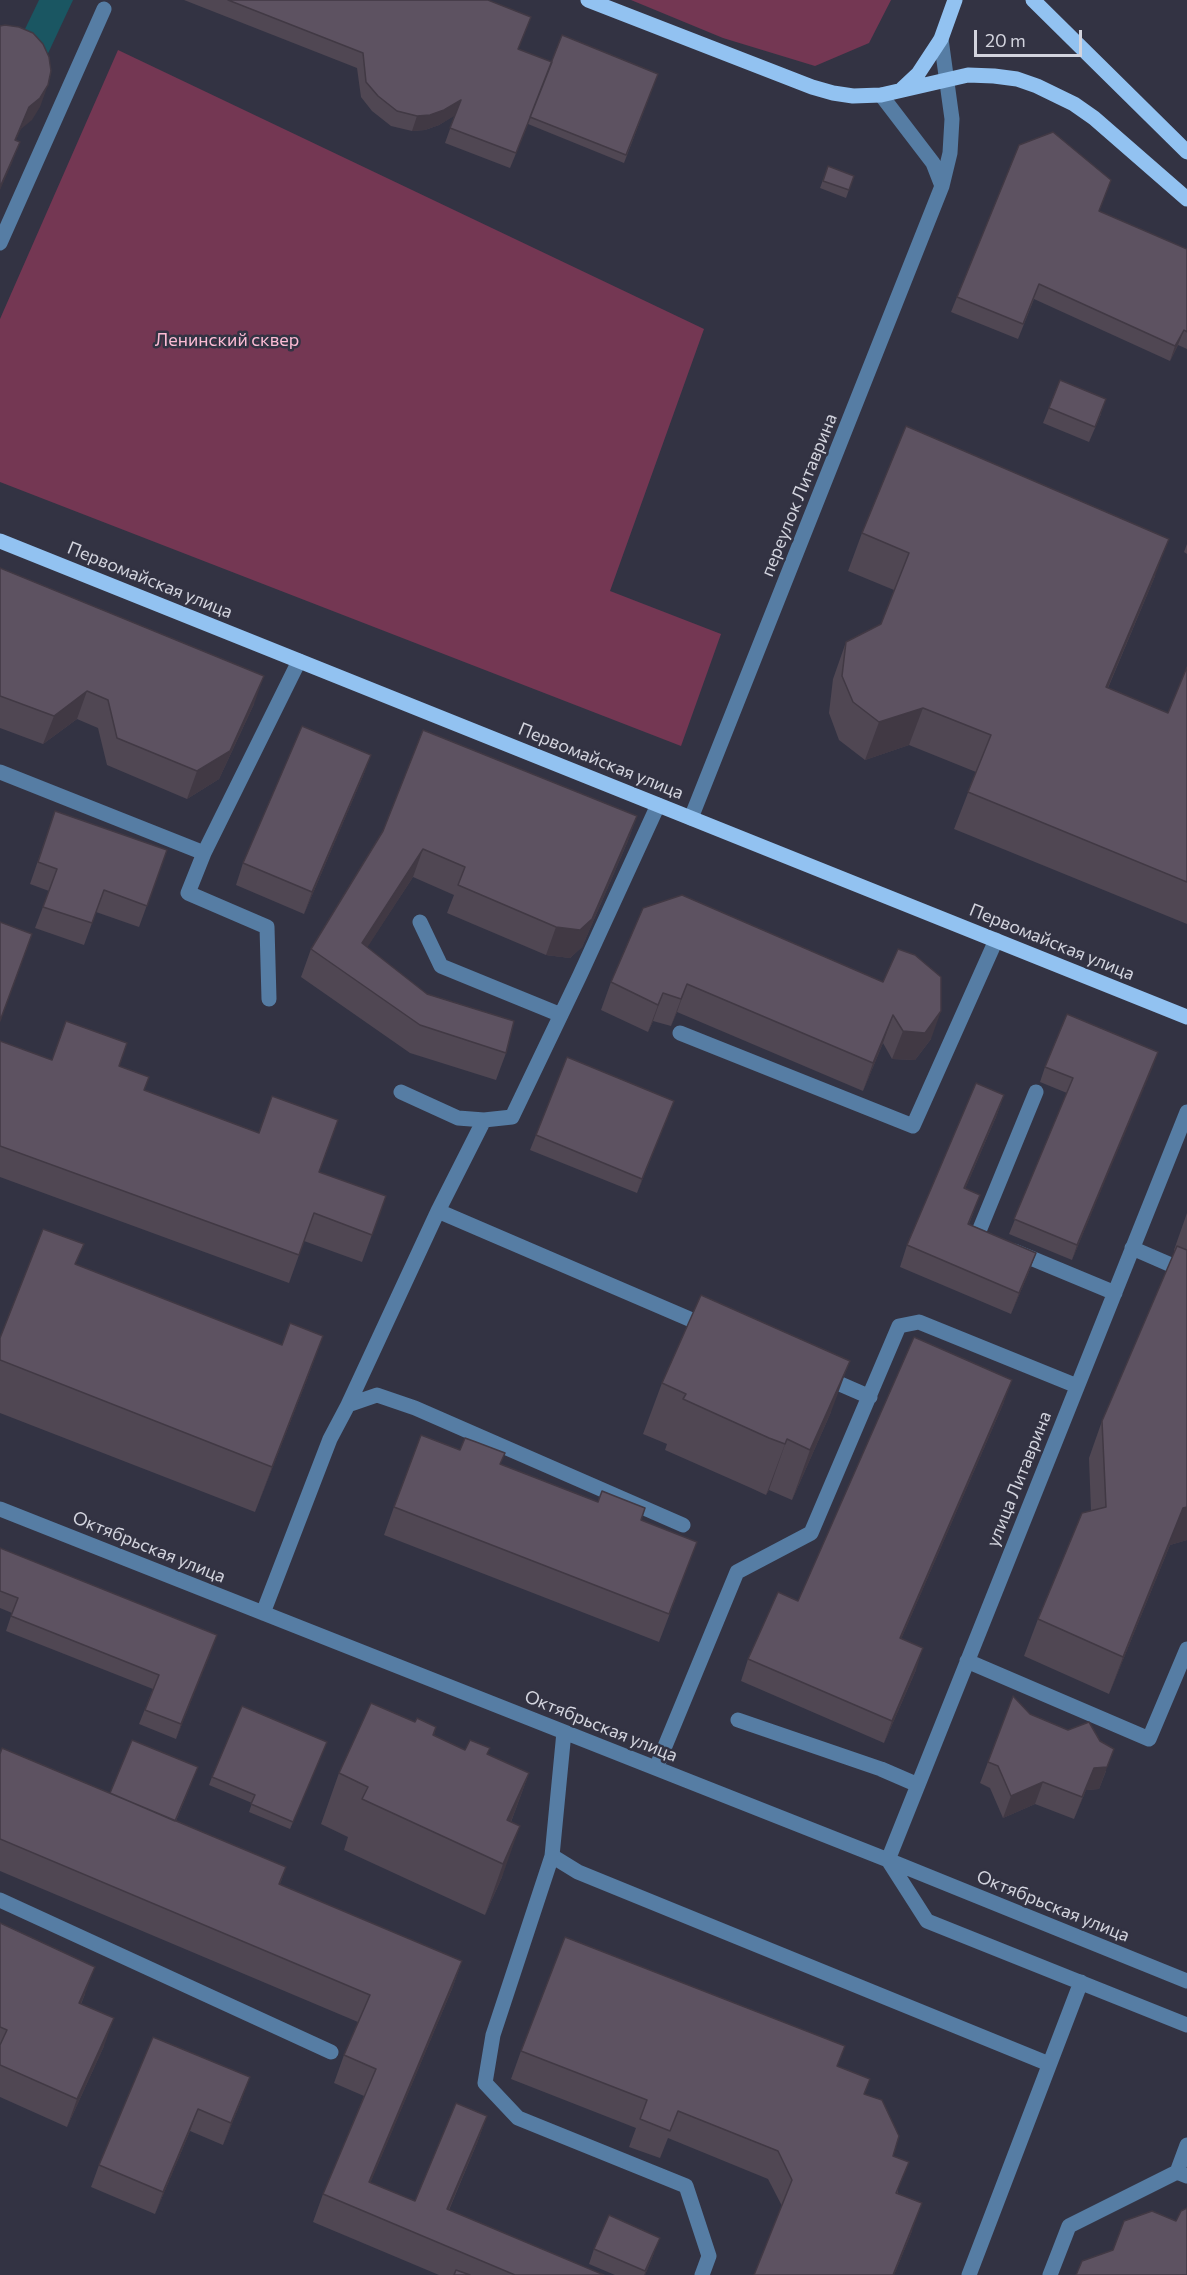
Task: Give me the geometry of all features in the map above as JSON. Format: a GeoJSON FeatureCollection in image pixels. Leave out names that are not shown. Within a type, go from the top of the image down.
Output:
{"type":"FeatureCollection","features":[{"type":"Feature","properties":{"kind":"main road"},"geometry":{"type":"LineString","coordinates":[[588,0],[812,87],[853,96],[881,95],[968,75],[994,76],[1027,82],[1057,95],[1094,118],[1187,198]]}},
{"type":"Feature","properties":{"kind":"main road"},"geometry":{"type":"LineString","coordinates":[[900,91],[918,74],[941,39],[955,0]]}},
{"type":"Feature","properties":{"kind":"main road"},"geometry":{"type":"LineString","coordinates":[[1033,0],[1187,152]]}},
{"type":"Feature","properties":{"kind":"main road","name":"Первомайская улица"},"geometry":{"type":"LineString","coordinates":[[0,541],[1187,1017]]}},
{"type":"Feature","properties":{"kind":"street"},"geometry":{"type":"LineString","coordinates":[[0,243],[104,9]]}},
{"type":"Feature","properties":{"kind":"street","name":"переулок Литаврина"},"geometry":{"type":"LineString","coordinates":[[691,818],[870,370],[930,210],[942,186],[950,153],[952,119],[941,39]]}},
{"type":"Feature","properties":{"kind":"street"},"geometry":{"type":"LineString","coordinates":[[881,95],[933,163],[942,186]]}},
{"type":"Feature","properties":{"kind":"street"},"geometry":{"type":"LineString","coordinates":[[269,999],[267,927],[188,893],[204,854],[299,661]]}},
{"type":"Feature","properties":{"kind":"street"},"geometry":{"type":"LineString","coordinates":[[0,772],[204,854]]}},
{"type":"Feature","properties":{"kind":"street"},"geometry":{"type":"LineString","coordinates":[[401,1092],[458,1118],[484,1120],[512,1117],[658,805]]}},
{"type":"Feature","properties":{"kind":"street"},"geometry":{"type":"LineString","coordinates":[[420,922],[441,966],[561,1015]]}},
{"type":"Feature","properties":{"kind":"street"},"geometry":{"type":"LineString","coordinates":[[680,1033],[913,1126],[996,940]]}},
{"type":"Feature","properties":{"kind":"street"},"geometry":{"type":"LineString","coordinates":[[1036,1092],[977,1236],[1115,1293]]}},
{"type":"Feature","properties":{"kind":"street","name":"улица Литаврина"},"geometry":{"type":"LineString","coordinates":[[888,1860],[1187,1112]]}},
{"type":"Feature","properties":{"kind":"street"},"geometry":{"type":"LineString","coordinates":[[263,1613],[330,1439],[438,1211],[484,1120]]}},
{"type":"Feature","properties":{"kind":"street"},"geometry":{"type":"LineString","coordinates":[[438,1211],[720,1332]]}},
{"type":"Feature","properties":{"kind":"street"},"geometry":{"type":"LineString","coordinates":[[1132,1248],[1187,1272]]}},
{"type":"Feature","properties":{"kind":"street"},"geometry":{"type":"LineString","coordinates":[[656,1768],[738,1572],[811,1533],[899,1326],[919,1322],[1077,1386]]}},
{"type":"Feature","properties":{"kind":"street"},"geometry":{"type":"LineString","coordinates":[[815,1373],[870,1397]]}},
{"type":"Feature","properties":{"kind":"street"},"geometry":{"type":"LineString","coordinates":[[348,1405],[377,1395],[415,1408],[682,1525]]}},
{"type":"Feature","properties":{"kind":"street","name":"Октябрьская улица"},"geometry":{"type":"LineString","coordinates":[[0,1509],[888,1860],[1187,1981]]}},
{"type":"Feature","properties":{"kind":"street"},"geometry":{"type":"LineString","coordinates":[[967,1661],[1149,1739],[1187,1649]]}},
{"type":"Feature","properties":{"kind":"street"},"geometry":{"type":"LineString","coordinates":[[738,1720],[881,1768],[918,1785]]}},
{"type":"Feature","properties":{"kind":"street"},"geometry":{"type":"LineString","coordinates":[[564,1732],[552,1856],[493,2035],[485,2083],[518,2118],[686,2186],[709,2256],[702,2275]]}},
{"type":"Feature","properties":{"kind":"street"},"geometry":{"type":"LineString","coordinates":[[552,1856],[578,1872],[1049,2064]]}},
{"type":"Feature","properties":{"kind":"street"},"geometry":{"type":"LineString","coordinates":[[888,1860],[927,1921],[1187,2025]]}},
{"type":"Feature","properties":{"kind":"street"},"geometry":{"type":"LineString","coordinates":[[0,1900],[331,2052]]}},
{"type":"Feature","properties":{"kind":"street"},"geometry":{"type":"LineString","coordinates":[[969,2275],[1081,1982]]}},
{"type":"Feature","properties":{"kind":"street"},"geometry":{"type":"LineString","coordinates":[[1050,2275],[1070,2226],[1182,2174],[1187,2145]]}},
{"type":"Feature","properties":{"kind":"green space"},"geometry":{"type":"Polygon","coordinates":[[[631,0],[891,0],[869,43],[815,66],[723,38],[631,0]]]}},
{"type":"Feature","properties":{"kind":"green space","name":"Ленинский сквер"},"geometry":{"type":"Polygon","coordinates":[[[118,50],[704,329],[610,591],[721,634],[681,746],[0,482],[0,319],[118,50]]]}},
{"type":"Feature","properties":{"kind":"water"},"geometry":{"type":"Polygon","coordinates":[[[39,0],[73,0],[44,62],[0,81],[39,0]]]}},
{"type":"Feature","properties":{"kind":"building"},"geometry":{"type":"Polygon","coordinates":[[[228,0],[488,0],[531,17],[518,49],[552,62],[516,153],[450,128],[461,100],[430,115],[417,116],[397,111],[378,96],[366,82],[363,53],[228,0]]]}},
{"type":"Feature","properties":{"kind":"building"},"geometry":{"type":"Polygon","coordinates":[[[0,26],[19,27],[33,33],[43,44],[49,57],[51,71],[48,85],[40,98],[29,107],[15,140],[20,142],[0,187],[0,26]]]}},
{"type":"Feature","properties":{"kind":"building"},"geometry":{"type":"Polygon","coordinates":[[[562,35],[658,74],[626,155],[530,117],[562,35]]]}},
{"type":"Feature","properties":{"kind":"building"},"geometry":{"type":"Polygon","coordinates":[[[1053,132],[1111,180],[1099,211],[1187,249],[1187,332],[1184,330],[1175,346],[1039,284],[1023,324],[957,297],[1019,145],[1053,132]]]}},
{"type":"Feature","properties":{"kind":"building"},"geometry":{"type":"Polygon","coordinates":[[[828,166],[854,176],[849,190],[823,181],[828,166]]]}},
{"type":"Feature","properties":{"kind":"building"},"geometry":{"type":"Polygon","coordinates":[[[1060,380],[1106,399],[1095,427],[1049,408],[1060,380]]]}},
{"type":"Feature","properties":{"kind":"building"},"geometry":{"type":"Polygon","coordinates":[[[906,426],[1169,539],[1106,687],[1168,713],[1187,667],[1187,882],[968,792],[991,735],[923,708],[879,722],[853,702],[842,676],[846,642],[881,624],[909,553],[862,533],[906,426]]]}},
{"type":"Feature","properties":{"kind":"building"},"geometry":{"type":"Polygon","coordinates":[[[0,568],[264,676],[230,751],[197,771],[117,738],[108,700],[87,691],[54,716],[0,696],[0,568]]]}},
{"type":"Feature","properties":{"kind":"building"},"geometry":{"type":"Polygon","coordinates":[[[302,726],[371,755],[312,892],[243,863],[302,726]]]}},
{"type":"Feature","properties":{"kind":"building"},"geometry":{"type":"Polygon","coordinates":[[[423,730],[637,816],[592,919],[580,930],[556,927],[458,885],[465,867],[423,849],[362,943],[427,994],[514,1021],[506,1053],[420,1025],[311,949],[383,831],[423,730]]]}},
{"type":"Feature","properties":{"kind":"building"},"geometry":{"type":"Polygon","coordinates":[[[55,811],[167,850],[147,906],[104,890],[92,923],[43,907],[57,869],[38,862],[55,811]]]}},
{"type":"Feature","properties":{"kind":"building"},"geometry":{"type":"Polygon","coordinates":[[[682,895],[883,982],[898,949],[915,955],[941,977],[941,1011],[925,1033],[903,1031],[893,1015],[873,1063],[687,984],[681,999],[663,993],[658,1005],[611,982],[643,908],[682,895]]]}},
{"type":"Feature","properties":{"kind":"building"},"geometry":{"type":"Polygon","coordinates":[[[0,922],[32,934],[0,1021],[0,922]]]}},
{"type":"Feature","properties":{"kind":"building"},"geometry":{"type":"Polygon","coordinates":[[[1067,1014],[1158,1052],[1077,1245],[1014,1219],[1073,1078],[1045,1067],[1067,1014]]]}},
{"type":"Feature","properties":{"kind":"building"},"geometry":{"type":"Polygon","coordinates":[[[66,1021],[127,1043],[119,1066],[149,1077],[144,1090],[259,1133],[272,1096],[338,1120],[319,1172],[386,1196],[372,1235],[314,1213],[299,1255],[0,1146],[0,1041],[52,1060],[66,1021]]]}},
{"type":"Feature","properties":{"kind":"building"},"geometry":{"type":"Polygon","coordinates":[[[567,1057],[674,1101],[642,1179],[536,1135],[567,1057]]]}},
{"type":"Feature","properties":{"kind":"building"},"geometry":{"type":"Polygon","coordinates":[[[976,1083],[1004,1095],[964,1188],[980,1195],[968,1224],[1036,1253],[1019,1293],[907,1245],[976,1083]]]}},
{"type":"Feature","properties":{"kind":"building"},"geometry":{"type":"Polygon","coordinates":[[[43,1229],[84,1244],[75,1264],[282,1345],[290,1323],[323,1336],[272,1467],[0,1360],[0,1338],[43,1229]]]}},
{"type":"Feature","properties":{"kind":"building"},"geometry":{"type":"Polygon","coordinates":[[[1177,1246],[1187,1250],[1187,1507],[1183,1508],[1123,1657],[1038,1619],[1082,1513],[1106,1507],[1102,1421],[1177,1246]]]}},
{"type":"Feature","properties":{"kind":"building"},"geometry":{"type":"Polygon","coordinates":[[[701,1295],[850,1361],[810,1450],[787,1439],[785,1444],[769,1438],[683,1399],[686,1394],[662,1383],[701,1295]]]}},
{"type":"Feature","properties":{"kind":"building"},"geometry":{"type":"Polygon","coordinates":[[[914,1337],[1012,1380],[900,1638],[923,1648],[892,1721],[748,1659],[778,1592],[798,1601],[914,1337]]]}},
{"type":"Feature","properties":{"kind":"building"},"geometry":{"type":"Polygon","coordinates":[[[421,1435],[460,1450],[465,1438],[505,1453],[500,1464],[598,1502],[602,1491],[645,1508],[641,1520],[697,1542],[669,1614],[394,1507],[421,1435]]]}},
{"type":"Feature","properties":{"kind":"building"},"geometry":{"type":"Polygon","coordinates":[[[0,1548],[217,1635],[181,1724],[145,1710],[159,1675],[11,1616],[18,1598],[0,1591],[0,1548]]]}},
{"type":"Feature","properties":{"kind":"building"},"geometry":{"type":"Polygon","coordinates":[[[1013,1696],[1030,1714],[1068,1730],[1089,1722],[1100,1741],[1114,1749],[1107,1767],[1094,1768],[1082,1797],[1043,1782],[1011,1796],[998,1766],[988,1762],[1013,1696]]]}},
{"type":"Feature","properties":{"kind":"building"},"geometry":{"type":"Polygon","coordinates":[[[371,1703],[415,1722],[417,1718],[436,1727],[433,1735],[465,1750],[470,1740],[490,1748],[487,1754],[529,1773],[507,1820],[520,1826],[503,1864],[362,1799],[368,1787],[339,1773],[371,1703]]]}},
{"type":"Feature","properties":{"kind":"building"},"geometry":{"type":"Polygon","coordinates":[[[242,1706],[327,1742],[293,1822],[251,1804],[255,1795],[212,1777],[242,1706]]]}},
{"type":"Feature","properties":{"kind":"building"},"geometry":{"type":"Polygon","coordinates":[[[132,1740],[198,1767],[175,1821],[110,1793],[132,1740]]]}},
{"type":"Feature","properties":{"kind":"building"},"geometry":{"type":"Polygon","coordinates":[[[2,1748],[286,1867],[279,1884],[462,1961],[369,2182],[415,2201],[456,2103],[487,2116],[447,2209],[604,2275],[515,2275],[323,2194],[376,2069],[344,2055],[370,1995],[0,1839],[0,1754],[2,1748]]]}},
{"type":"Feature","properties":{"kind":"building"},"geometry":{"type":"Polygon","coordinates":[[[0,1923],[95,1967],[79,2003],[114,2018],[77,2099],[0,2065],[0,2045],[7,2030],[0,2027],[0,1923]]]}},
{"type":"Feature","properties":{"kind":"building"},"geometry":{"type":"Polygon","coordinates":[[[565,1937],[845,2046],[837,2066],[870,2079],[864,2094],[882,2100],[899,2136],[893,2156],[909,2162],[896,2193],[922,2203],[893,2275],[754,2275],[792,2180],[778,2151],[678,2111],[670,2131],[640,2119],[647,2100],[521,2051],[565,1937]]]}},
{"type":"Feature","properties":{"kind":"building"},"geometry":{"type":"Polygon","coordinates":[[[153,2037],[250,2077],[231,2123],[198,2109],[163,2192],[99,2165],[153,2037]]]}},
{"type":"Feature","properties":{"kind":"building"},"geometry":{"type":"Polygon","coordinates":[[[1187,2208],[1187,2275],[1076,2275],[1082,2261],[1113,2250],[1124,2221],[1152,2211],[1176,2221],[1181,2211],[1187,2208]]]}},
{"type":"Feature","properties":{"kind":"building"},"geometry":{"type":"Polygon","coordinates":[[[609,2215],[660,2238],[645,2271],[594,2249],[609,2215]]]}},
{"type":"Feature","properties":{"kind":"building"},"geometry":{"type":"Polygon","coordinates":[[[456,2270],[470,2275],[454,2275],[456,2270]]]}}]}
